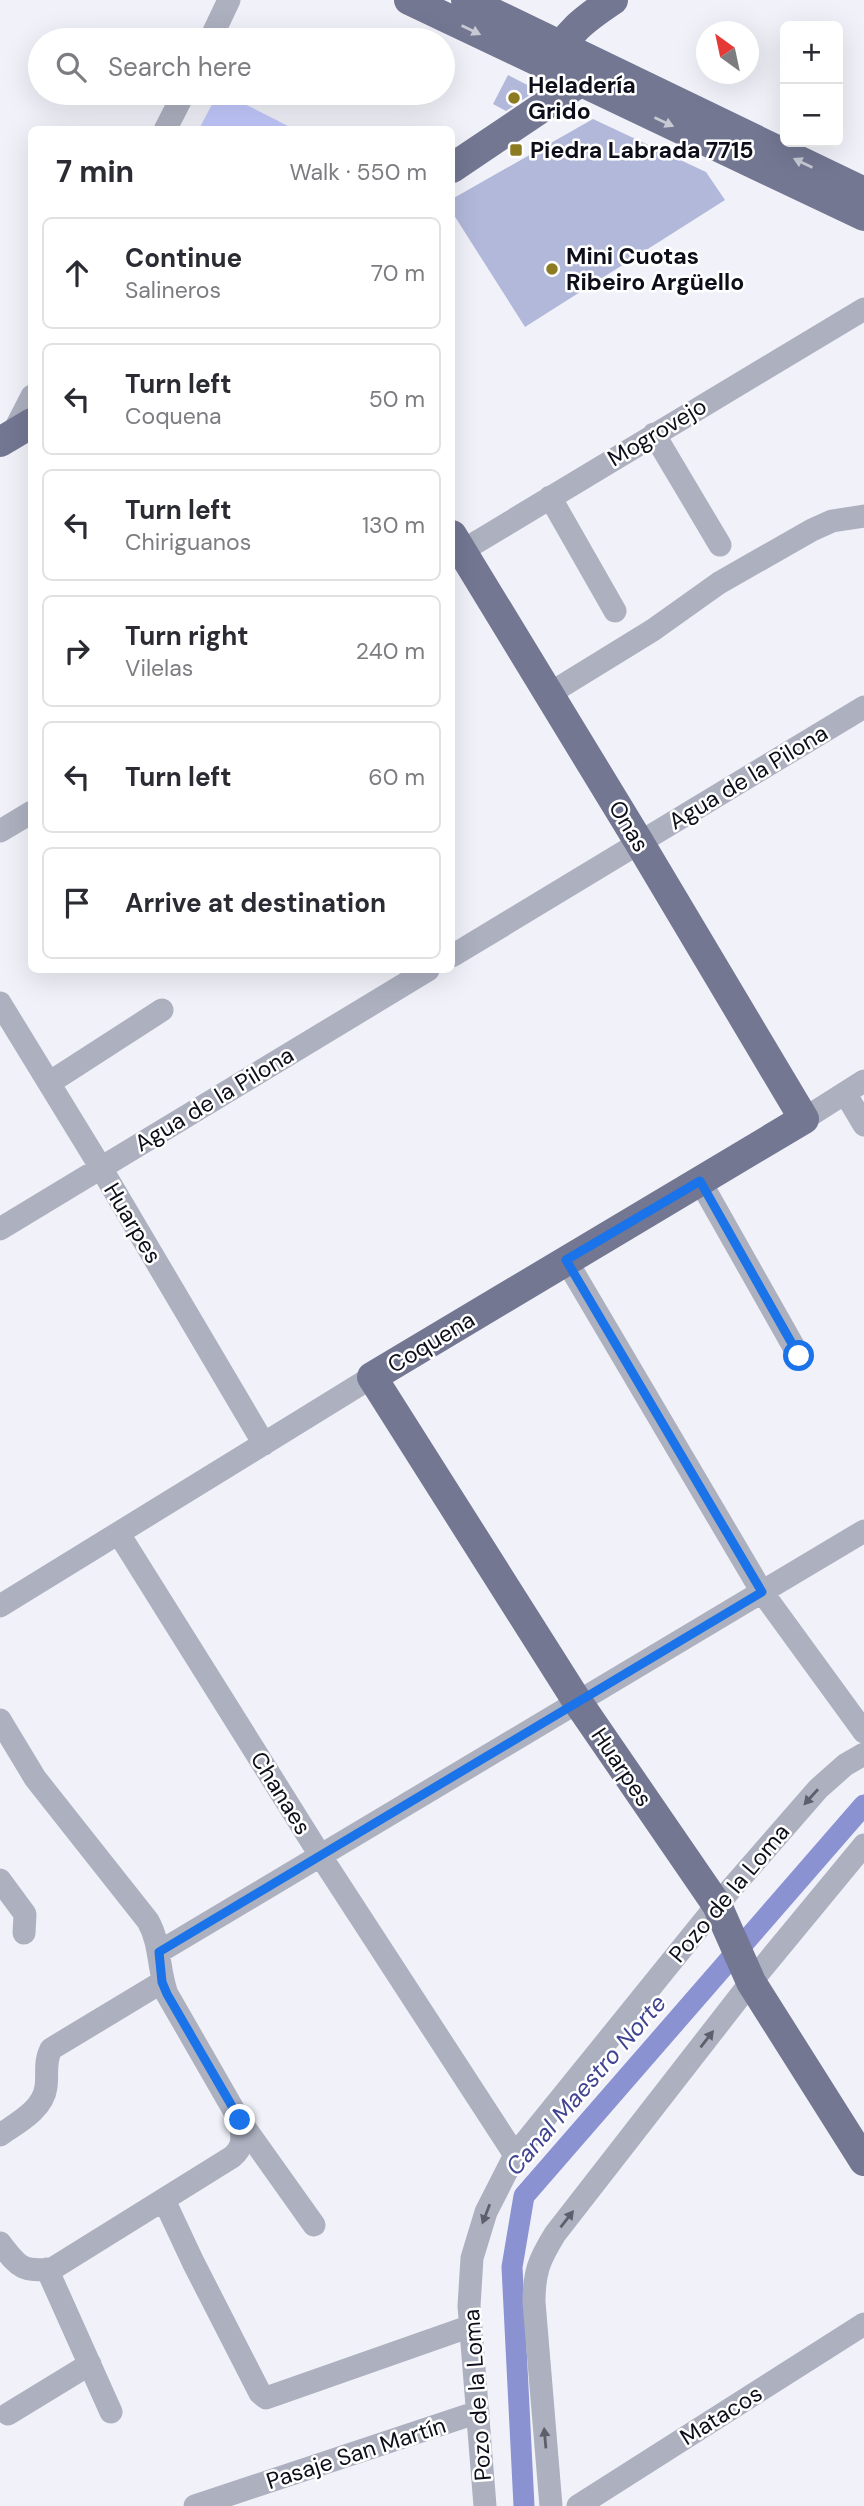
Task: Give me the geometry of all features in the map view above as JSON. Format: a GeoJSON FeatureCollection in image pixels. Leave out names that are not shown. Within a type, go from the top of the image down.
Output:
{"type":"FeatureCollection","features":[{"type":"Feature","properties":{"kind":"main road"},"geometry":{"type":"LineString","coordinates":[[409,0],[555,57],[864,192]]}},
{"type":"Feature","properties":{"kind":"main road"},"geometry":{"type":"LineString","coordinates":[[466,0],[555,57]]}},
{"type":"Feature","properties":{"kind":"main road"},"geometry":{"type":"LineString","coordinates":[[555,57],[584,19],[613,0]]}},
{"type":"Feature","properties":{"kind":"main road"},"geometry":{"type":"LineString","coordinates":[[455,166],[584,70]]}},
{"type":"Feature","properties":{"kind":"main road"},"geometry":{"type":"LineString","coordinates":[[584,70],[864,216]]}},
{"type":"Feature","properties":{"kind":"main road","name":"Onas"},"geometry":{"type":"LineString","coordinates":[[455,547],[549,694],[804,1119]]}},
{"type":"Feature","properties":{"kind":"main road","name":"Coquena"},"geometry":{"type":"LineString","coordinates":[[372,1377],[804,1119]]}},
{"type":"Feature","properties":{"kind":"main road","name":"Huarpes"},"geometry":{"type":"LineString","coordinates":[[372,1377],[577,1701],[716,1905],[751,1982],[864,2161]]}},
{"type":"Feature","properties":{"kind":"street"},"geometry":{"type":"LineString","coordinates":[[215,28],[229,0]]}},
{"type":"Feature","properties":{"kind":"street"},"geometry":{"type":"LineString","coordinates":[[167,126],[178,105]]}},
{"type":"Feature","properties":{"kind":"street","name":"Mogrovejo"},"geometry":{"type":"LineString","coordinates":[[455,547],[550,497],[864,309]]}},
{"type":"Feature","properties":{"kind":"street"},"geometry":{"type":"LineString","coordinates":[[14,434],[28,404]]}},
{"type":"Feature","properties":{"kind":"street"},"geometry":{"type":"LineString","coordinates":[[654,434],[720,545]]}},
{"type":"Feature","properties":{"kind":"street"},"geometry":{"type":"LineString","coordinates":[[550,497],[615,611]]}},
{"type":"Feature","properties":{"kind":"street"},"geometry":{"type":"LineString","coordinates":[[549,694],[653,630],[719,583],[811,530],[832,521],[864,516]]}},
{"type":"Feature","properties":{"kind":"street","name":"Agua de la Pilona"},"geometry":{"type":"LineString","coordinates":[[455,954],[864,707]]}},
{"type":"Feature","properties":{"kind":"street"},"geometry":{"type":"LineString","coordinates":[[0,831],[28,814]]}},
{"type":"Feature","properties":{"kind":"street","name":"Agua de la Pilona"},"geometry":{"type":"LineString","coordinates":[[0,1229],[423,973]]}},
{"type":"Feature","properties":{"kind":"street","name":"Huarpes"},"geometry":{"type":"LineString","coordinates":[[0,1003],[264,1444]]}},
{"type":"Feature","properties":{"kind":"street"},"geometry":{"type":"LineString","coordinates":[[49,1083],[162,1010]]}},
{"type":"Feature","properties":{"kind":"street"},"geometry":{"type":"LineString","coordinates":[[854,1087],[864,1125]]}},
{"type":"Feature","properties":{"kind":"street","name":"Coquena"},"geometry":{"type":"LineString","coordinates":[[804,1119],[854,1087]]}},
{"type":"Feature","properties":{"kind":"street"},"geometry":{"type":"LineString","coordinates":[[700,1181],[799,1356]]}},
{"type":"Feature","properties":{"kind":"street"},"geometry":{"type":"LineString","coordinates":[[566,1260],[762,1592],[864,1732]]}},
{"type":"Feature","properties":{"kind":"street","name":"Coquena"},"geometry":{"type":"LineString","coordinates":[[0,1606],[372,1377]]}},
{"type":"Feature","properties":{"kind":"street"},"geometry":{"type":"LineString","coordinates":[[159,1952],[864,1531]]}},
{"type":"Feature","properties":{"kind":"street","name":"Chanaes"},"geometry":{"type":"LineString","coordinates":[[119,1534],[320,1855],[516,2155]]}},
{"type":"Feature","properties":{"kind":"street"},"geometry":{"type":"LineString","coordinates":[[0,1720],[35,1778],[148,1921],[155,1934],[162,1982],[167,1994],[240,2120],[314,2225]]}},
{"type":"Feature","properties":{"kind":"street","name":"Pozo de la Loma"},"geometry":{"type":"LineString","coordinates":[[485,2506],[469,2306],[472,2258],[486,2212],[516,2155],[716,1905],[818,1789],[845,1765],[864,1754]]}},
{"type":"Feature","properties":{"kind":"street"},"geometry":{"type":"LineString","coordinates":[[551,2506],[534,2302],[534,2276],[540,2258],[555,2234],[751,1982],[864,1845]]}},
{"type":"Feature","properties":{"kind":"street"},"geometry":{"type":"LineString","coordinates":[[0,1880],[25,1914],[24,1933]]}},
{"type":"Feature","properties":{"kind":"street"},"geometry":{"type":"LineString","coordinates":[[0,2135],[28,2116],[41,2102],[46,2089],[45,2061],[51,2049],[162,1982]]}},
{"type":"Feature","properties":{"kind":"street"},"geometry":{"type":"LineString","coordinates":[[0,2243],[23,2269],[52,2269],[239,2150],[243,2141],[240,2120]]}},
{"type":"Feature","properties":{"kind":"street"},"geometry":{"type":"LineString","coordinates":[[164,2200],[192,2262],[260,2393],[266,2398],[471,2326]]}},
{"type":"Feature","properties":{"kind":"street"},"geometry":{"type":"LineString","coordinates":[[47,2269],[111,2412]]}},
{"type":"Feature","properties":{"kind":"street","name":"Matacos"},"geometry":{"type":"LineString","coordinates":[[578,2506],[864,2324]]}},
{"type":"Feature","properties":{"kind":"street"},"geometry":{"type":"LineString","coordinates":[[8,2414],[90,2364]]}},
{"type":"Feature","properties":{"kind":"street","name":"Pasaje San Martín"},"geometry":{"type":"LineString","coordinates":[[195,2506],[478,2412]]}},
{"type":"Feature","properties":{"kind":"shaded area"},"geometry":{"type":"Polygon","coordinates":[[[212,105],[247,105],[288,126],[201,126],[212,105]]]}},
{"type":"Feature","properties":{"kind":"building","name":"Heladería Grido"},"geometry":{"type":"Polygon","coordinates":[[[508,75],[537,90],[506,111],[493,104],[508,75]]]}},
{"type":"Feature","properties":{"kind":"building","name":"Mini Cuotas Ribeiro Argüello"},"geometry":{"type":"Polygon","coordinates":[[[593,119],[706,172],[725,200],[525,327],[455,217],[455,197],[593,119]]]}},
{"type":"Feature","properties":{"kind":"waterway","name":"Canal Maestro Norte"},"geometry":{"type":"LineString","coordinates":[[524,2506],[512,2267],[524,2196],[864,1805]]}},
{"type":"Feature","properties":{"kind":"place","name":"Heladería Grido"},"geometry":{"type":"Point","coordinates":[514,98]}},
{"type":"Feature","properties":{"kind":"place","name":"Piedra Labrada 7715"},"geometry":{"type":"Point","coordinates":[516,150]}},
{"type":"Feature","properties":{"kind":"place","name":"Mini Cuotas Ribeiro Argüello"},"geometry":{"type":"Point","coordinates":[552,269]}},
{"type":"Feature","properties":{"kind":"route"},"geometry":{"type":"LineString","coordinates":[[240,2120],[167,1994],[162,1982],[159,1952],[762,1592],[566,1260],[700,1181],[799,1356]]}}]}
